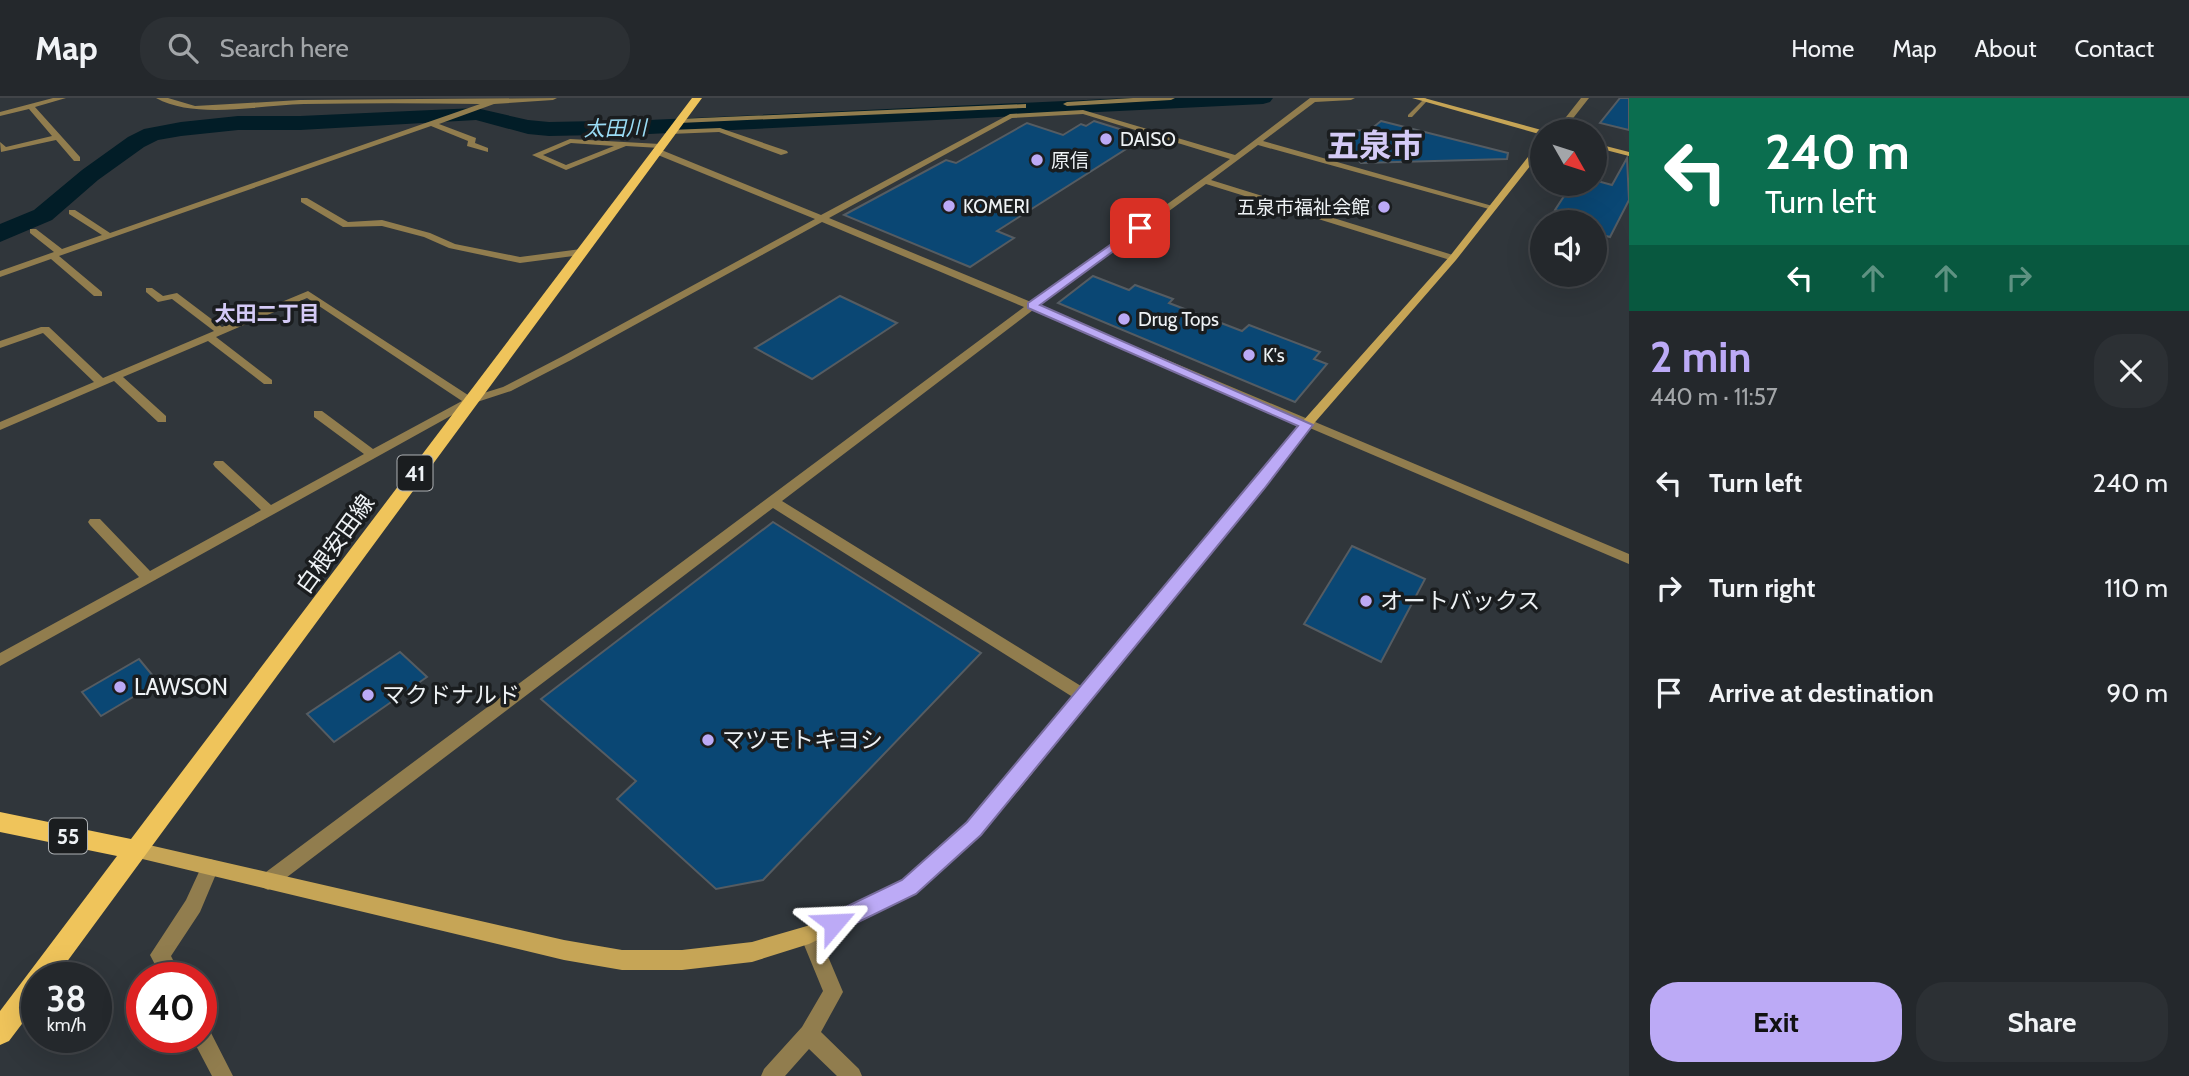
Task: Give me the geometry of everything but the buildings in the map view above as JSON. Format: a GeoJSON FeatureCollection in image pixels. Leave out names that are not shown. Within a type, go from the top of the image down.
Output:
{"type":"FeatureCollection","features":[{"type":"Feature","properties":{"kind":"main road","name":"白根安田線"},"geometry":{"type":"LineString","coordinates":[[136,850],[697,98]]}},
{"type":"Feature","properties":{"kind":"main road","name":"55"},"geometry":{"type":"LineString","coordinates":[[0,822],[136,850]]}},
{"type":"Feature","properties":{"kind":"main road","name":"41"},"geometry":{"type":"LineString","coordinates":[[52,962],[136,850]]}},
{"type":"Feature","properties":{"kind":"main road"},"geometry":{"type":"LineString","coordinates":[[0,1032],[21,1004]]}},
{"type":"Feature","properties":{"kind":"street"},"geometry":{"type":"LineString","coordinates":[[0,114],[62,98]]}},
{"type":"Feature","properties":{"kind":"street"},"geometry":{"type":"LineString","coordinates":[[160,98],[195,108],[401,100],[493,103],[553,98]]}},
{"type":"Feature","properties":{"kind":"street"},"geometry":{"type":"LineString","coordinates":[[674,127],[1171,98]]}},
{"type":"Feature","properties":{"kind":"street"},"geometry":{"type":"LineString","coordinates":[[268,881],[1032,306],[1313,100],[1351,98]]}},
{"type":"Feature","properties":{"kind":"street"},"geometry":{"type":"LineString","coordinates":[[1568,119],[1585,98]]}},
{"type":"Feature","properties":{"kind":"street"},"geometry":{"type":"LineString","coordinates":[[1421,99],[1530,129]]}},
{"type":"Feature","properties":{"kind":"street"},"geometry":{"type":"LineString","coordinates":[[0,274],[493,103]]}},
{"type":"Feature","properties":{"kind":"street"},"geometry":{"type":"LineString","coordinates":[[30,106],[77,159]]}},
{"type":"Feature","properties":{"kind":"street"},"geometry":{"type":"LineString","coordinates":[[0,660],[470,401],[507,389],[555,364],[1010,116],[1083,112],[1236,158]]}},
{"type":"Feature","properties":{"kind":"street"},"geometry":{"type":"LineString","coordinates":[[433,124],[473,140],[470,144],[485,150]]}},
{"type":"Feature","properties":{"kind":"street"},"geometry":{"type":"LineString","coordinates":[[674,127],[720,130],[784,153]]}},
{"type":"Feature","properties":{"kind":"street"},"geometry":{"type":"LineString","coordinates":[[0,144],[4,150],[58,137]]}},
{"type":"Feature","properties":{"kind":"street"},"geometry":{"type":"LineString","coordinates":[[625,144],[566,168],[536,155],[570,141],[625,144],[658,149],[1032,306],[1306,425],[1629,559]]}},
{"type":"Feature","properties":{"kind":"street"},"geometry":{"type":"LineString","coordinates":[[1257,142],[1492,207]]}},
{"type":"Feature","properties":{"kind":"street"},"geometry":{"type":"LineString","coordinates":[[1607,148],[1629,154]]}},
{"type":"Feature","properties":{"kind":"street"},"geometry":{"type":"LineString","coordinates":[[136,850],[564,950],[622,960],[682,960],[752,952],[809,935],[909,887],[974,829],[1306,425],[1453,258],[1530,160]]}},
{"type":"Feature","properties":{"kind":"street"},"geometry":{"type":"LineString","coordinates":[[1205,181],[1453,258]]}},
{"type":"Feature","properties":{"kind":"street"},"geometry":{"type":"LineString","coordinates":[[304,200],[346,225],[382,223],[427,235],[452,246],[520,260],[581,251]]}},
{"type":"Feature","properties":{"kind":"street"},"geometry":{"type":"LineString","coordinates":[[72,212],[109,236]]}},
{"type":"Feature","properties":{"kind":"street"},"geometry":{"type":"LineString","coordinates":[[33,231],[98,295]]}},
{"type":"Feature","properties":{"kind":"street"},"geometry":{"type":"LineString","coordinates":[[149,290],[162,300],[173,295],[221,331]]}},
{"type":"Feature","properties":{"kind":"street"},"geometry":{"type":"LineString","coordinates":[[0,426],[308,294],[470,401]]}},
{"type":"Feature","properties":{"kind":"street"},"geometry":{"type":"LineString","coordinates":[[2,343],[45,329],[102,383]]}},
{"type":"Feature","properties":{"kind":"street"},"geometry":{"type":"LineString","coordinates":[[209,337],[268,382]]}},
{"type":"Feature","properties":{"kind":"street"},"geometry":{"type":"LineString","coordinates":[[116,377],[162,419]]}},
{"type":"Feature","properties":{"kind":"street"},"geometry":{"type":"LineString","coordinates":[[318,414],[373,454]]}},
{"type":"Feature","properties":{"kind":"street"},"geometry":{"type":"LineString","coordinates":[[219,464],[270,512]]}},
{"type":"Feature","properties":{"kind":"street"},"geometry":{"type":"LineString","coordinates":[[772,501],[1084,696]]}},
{"type":"Feature","properties":{"kind":"street"},"geometry":{"type":"LineString","coordinates":[[95,522],[149,578]]}},
{"type":"Feature","properties":{"kind":"street"},"geometry":{"type":"LineString","coordinates":[[164,962],[160,955],[193,906],[210,867]]}},
{"type":"Feature","properties":{"kind":"street"},"geometry":{"type":"LineString","coordinates":[[771,1076],[809,1034],[833,992],[809,935]]}},
{"type":"Feature","properties":{"kind":"street"},"geometry":{"type":"LineString","coordinates":[[809,1034],[852,1076]]}},
{"type":"Feature","properties":{"kind":"street"},"geometry":{"type":"LineString","coordinates":[[211,1053],[223,1076]]}},
{"type":"Feature","properties":{"kind":"lane"},"geometry":{"type":"LineString","coordinates":[[1410,116],[1421,99]]}},
{"type":"Feature","properties":{"kind":"waterway","name":"太田川"},"geometry":{"type":"LineString","coordinates":[[0,234],[43,215],[90,175],[136,142],[152,134],[181,129],[238,123],[300,123],[476,114],[528,127],[549,129],[649,127],[1263,98]]}},
{"type":"Feature","properties":{"kind":"place","name":"DAISO"},"geometry":{"type":"Point","coordinates":[1106,139]}},
{"type":"Feature","properties":{"kind":"place","name":"原信"},"geometry":{"type":"Point","coordinates":[1037,160]}},
{"type":"Feature","properties":{"kind":"place","name":"KOMERI"},"geometry":{"type":"Point","coordinates":[949,206]}},
{"type":"Feature","properties":{"kind":"place","name":"五泉市福祉会館"},"geometry":{"type":"Point","coordinates":[1384,207]}},
{"type":"Feature","properties":{"kind":"place","name":"Drug Tops"},"geometry":{"type":"Point","coordinates":[1124,319]}},
{"type":"Feature","properties":{"kind":"place","name":"K's"},"geometry":{"type":"Point","coordinates":[1249,355]}},
{"type":"Feature","properties":{"kind":"place","name":"オートバックス"},"geometry":{"type":"Point","coordinates":[1366,601]}},
{"type":"Feature","properties":{"kind":"place","name":"LAWSON"},"geometry":{"type":"Point","coordinates":[120,687]}},
{"type":"Feature","properties":{"kind":"place","name":"マクドナルド"},"geometry":{"type":"Point","coordinates":[368,695]}},
{"type":"Feature","properties":{"kind":"place","name":"マツモトキヨシ"},"geometry":{"type":"Point","coordinates":[708,740]}},
{"type":"Feature","properties":{"kind":"district","name":"五泉市"},"geometry":{"type":"Point","coordinates":[1375,145]}},
{"type":"Feature","properties":{"kind":"district","name":"太田二丁目"},"geometry":{"type":"Point","coordinates":[267,313]}},
{"type":"Feature","properties":{"kind":"route"},"geometry":{"type":"LineString","coordinates":[[834,923],[909,887],[974,829],[1259,486],[1306,425],[1032,306],[1140,228]]}}]}
